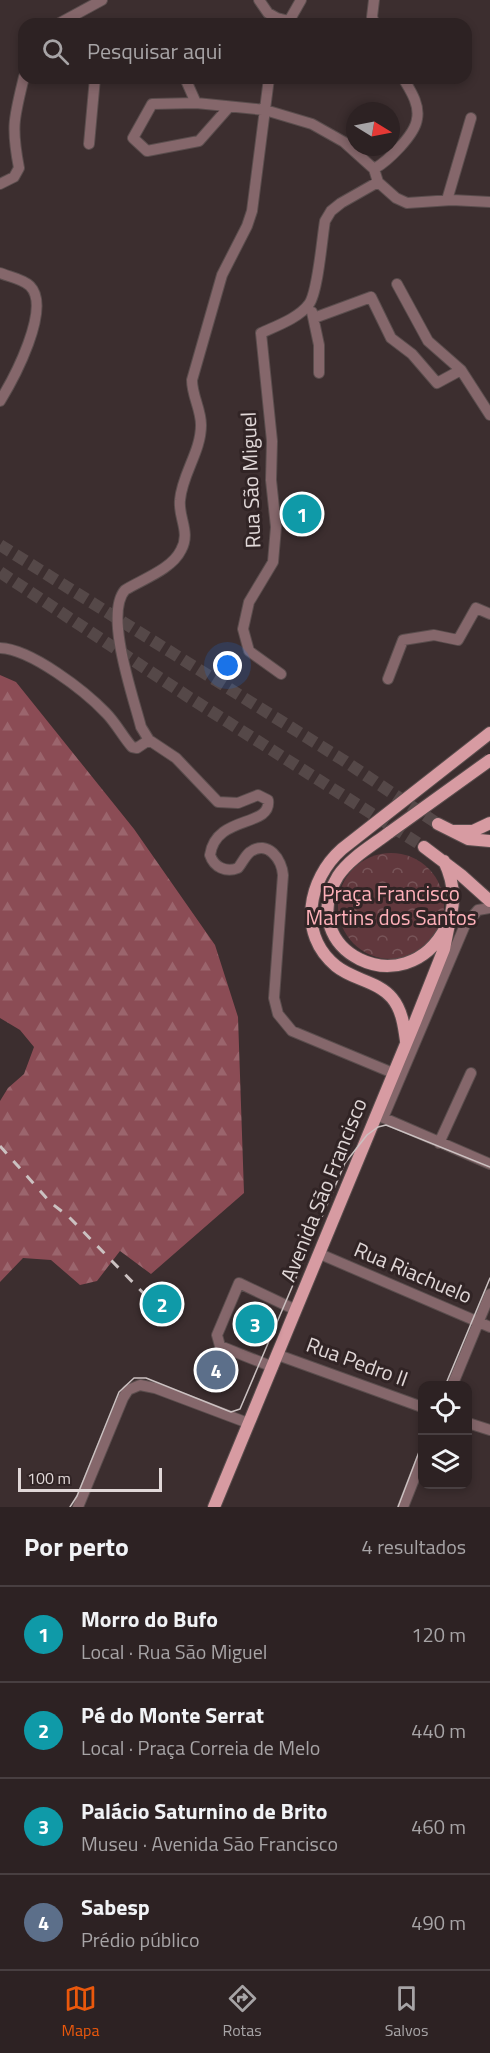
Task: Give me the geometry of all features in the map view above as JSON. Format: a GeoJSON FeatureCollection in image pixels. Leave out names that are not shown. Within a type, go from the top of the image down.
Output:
{"type":"FeatureCollection","features":[{"type":"Feature","properties":{"kind":"main road"},"geometry":{"type":"LineString","coordinates":[[406,1042],[401,1015],[393,999],[379,988],[336,967],[320,947],[312,925],[312,897],[322,870],[335,855],[490,733]]}},
{"type":"Feature","properties":{"kind":"main road"},"geometry":{"type":"LineString","coordinates":[[444,861],[453,888],[450,920],[430,949],[406,963],[377,966],[355,958],[339,944],[329,915],[330,893],[348,865],[490,760]]}},
{"type":"Feature","properties":{"kind":"main road"},"geometry":{"type":"LineString","coordinates":[[452,831],[473,831],[490,823]]}},
{"type":"Feature","properties":{"kind":"main road"},"geometry":{"type":"LineString","coordinates":[[438,824],[476,841],[490,841]]}},
{"type":"Feature","properties":{"kind":"main road"},"geometry":{"type":"LineString","coordinates":[[424,847],[444,861],[490,901]]}},
{"type":"Feature","properties":{"kind":"main road","name":"Avenida São Francisco"},"geometry":{"type":"LineString","coordinates":[[214,1507],[379,1117],[393,1073],[441,958],[450,920]]}},
{"type":"Feature","properties":{"kind":"street"},"geometry":{"type":"LineString","coordinates":[[69,18],[102,0]]}},
{"type":"Feature","properties":{"kind":"street"},"geometry":{"type":"LineString","coordinates":[[259,0],[274,18]]}},
{"type":"Feature","properties":{"kind":"street"},"geometry":{"type":"LineString","coordinates":[[291,18],[301,0]]}},
{"type":"Feature","properties":{"kind":"street"},"geometry":{"type":"LineString","coordinates":[[372,18],[374,0]]}},
{"type":"Feature","properties":{"kind":"street"},"geometry":{"type":"LineString","coordinates":[[0,184],[14,177],[19,168],[12,122],[22,84]]}},
{"type":"Feature","properties":{"kind":"street"},"geometry":{"type":"LineString","coordinates":[[89,144],[94,84]]}},
{"type":"Feature","properties":{"kind":"street"},"geometry":{"type":"LineString","coordinates":[[188,84],[196,103]]}},
{"type":"Feature","properties":{"kind":"street"},"geometry":{"type":"LineString","coordinates":[[268,84],[252,211],[247,226],[222,275],[192,380],[192,394],[199,411],[201,426],[197,448],[183,482],[180,503],[186,533],[182,550],[171,562],[125,590],[120,596],[117,628],[141,727],[149,740],[181,763],[218,802],[238,803],[258,795],[268,800],[268,807],[264,815],[235,824],[218,837],[210,855],[216,865],[227,870],[238,868],[249,853],[258,849],[270,851],[280,860],[283,875],[274,998],[278,1014],[292,1031],[393,1073]]}},
{"type":"Feature","properties":{"kind":"street"},"geometry":{"type":"LineString","coordinates":[[374,169],[386,162],[418,119],[415,99],[406,84]]}},
{"type":"Feature","properties":{"kind":"street"},"geometry":{"type":"LineString","coordinates":[[229,108],[199,141],[147,151],[133,138],[152,104],[196,103],[265,110],[312,124],[344,142],[374,169],[378,182],[396,198],[407,203],[447,200],[490,202]]}},
{"type":"Feature","properties":{"kind":"street"},"geometry":{"type":"LineString","coordinates":[[447,200],[471,118]]}},
{"type":"Feature","properties":{"kind":"street"},"geometry":{"type":"LineString","coordinates":[[318,373],[319,345],[309,304],[314,291],[325,221],[330,211],[378,182]]}},
{"type":"Feature","properties":{"kind":"street"},"geometry":{"type":"LineString","coordinates":[[0,273],[24,282],[36,295],[36,310],[28,345],[16,374],[0,401]]}},
{"type":"Feature","properties":{"kind":"street"},"geometry":{"type":"LineString","coordinates":[[397,284],[428,341],[461,370],[490,415]]}},
{"type":"Feature","properties":{"kind":"street"},"geometry":{"type":"LineString","coordinates":[[314,318],[371,297],[391,338],[412,354],[438,384],[461,370]]}},
{"type":"Feature","properties":{"kind":"street","name":"Rua São Miguel"},"geometry":{"type":"LineString","coordinates":[[281,674],[249,651],[243,629],[249,602],[273,562],[276,527],[271,480],[272,441],[261,333],[282,324],[309,304]]}},
{"type":"Feature","properties":{"kind":"street"},"geometry":{"type":"LineString","coordinates":[[388,680],[403,640],[434,635],[458,640],[476,608],[490,614]]}},
{"type":"Feature","properties":{"kind":"street"},"geometry":{"type":"LineString","coordinates":[[0,648],[19,652],[67,679],[108,716],[132,747],[137,748],[149,740]]}},
{"type":"Feature","properties":{"kind":"street","name":"Avenida São Francisco"},"geometry":{"type":"LineString","coordinates":[[379,1117],[465,925],[478,910],[490,908]]}},
{"type":"Feature","properties":{"kind":"street"},"geometry":{"type":"LineString","coordinates":[[439,1143],[471,1073]]}},
{"type":"Feature","properties":{"kind":"street"},"geometry":{"type":"LineString","coordinates":[[379,1117],[490,1164]]}},
{"type":"Feature","properties":{"kind":"street","name":"Rua Riachuelo"},"geometry":{"type":"LineString","coordinates":[[320,1254],[490,1327]]}},
{"type":"Feature","properties":{"kind":"street"},"geometry":{"type":"LineString","coordinates":[[273,1367],[220,1346],[217,1335],[239,1283],[297,1310]]}},
{"type":"Feature","properties":{"kind":"street"},"geometry":{"type":"LineString","coordinates":[[454,1381],[490,1294]]}},
{"type":"Feature","properties":{"kind":"street","name":"Rua Pedro II"},"geometry":{"type":"LineString","coordinates":[[278,1355],[418,1405]]}},
{"type":"Feature","properties":{"kind":"street"},"geometry":{"type":"LineString","coordinates":[[83,1506],[123,1398],[132,1388],[148,1386],[248,1424]]}},
{"type":"Feature","properties":{"kind":"street"},"geometry":{"type":"LineString","coordinates":[[472,1423],[490,1430]]}},
{"type":"Feature","properties":{"kind":"street"},"geometry":{"type":"LineString","coordinates":[[403,1507],[418,1471]]}},
{"type":"Feature","properties":{"kind":"green space"},"geometry":{"type":"Polygon","coordinates":[[[0,675],[16,682],[134,829],[215,945],[238,1017],[244,1193],[151,1274],[120,1251],[97,1281],[80,1285],[51,1260],[23,1258],[0,1282],[0,1101],[8,1088],[24,1074],[34,1047],[20,1030],[0,1018],[0,675]]]}},
{"type":"Feature","properties":{"kind":"green space","name":"Praça Francisco Martins dos Santos"},"geometry":{"type":"Polygon","coordinates":[[[391,853],[411,857],[429,868],[440,886],[444,906],[440,926],[429,944],[411,955],[391,959],[371,955],[353,944],[342,926],[338,906],[342,886],[353,868],[371,857],[391,853]]]}},
{"type":"Feature","properties":{"kind":"tunnel"},"geometry":{"type":"LineString","coordinates":[[0,545],[343,760],[438,824]]}},
{"type":"Feature","properties":{"kind":"tunnel"},"geometry":{"type":"LineString","coordinates":[[0,572],[187,696],[424,847]]}},
{"type":"Feature","properties":{"kind":"tram line"},"geometry":{"type":"LineString","coordinates":[[70,1507],[77,1496],[119,1392],[134,1378],[146,1378],[231,1412],[240,1409],[345,1163],[367,1135],[378,1127],[386,1125],[490,1167]]}},
{"type":"Feature","properties":{"kind":"tram line"},"geometry":{"type":"LineString","coordinates":[[447,1381],[490,1278]]}},
{"type":"Feature","properties":{"kind":"tram line"},"geometry":{"type":"LineString","coordinates":[[398,1507],[418,1454]]}},
{"type":"Feature","properties":{"kind":"railway"},"geometry":{"type":"LineString","coordinates":[[0,1146],[51,1203],[68,1216],[152,1302]]}},
{"type":"Feature","properties":{"kind":"place","name":"Morro do Bufo"},"geometry":{"type":"Point","coordinates":[302,514]}},
{"type":"Feature","properties":{"kind":"place","name":"Pé do Monte Serrat"},"geometry":{"type":"Point","coordinates":[162,1304]}},
{"type":"Feature","properties":{"kind":"place","name":"Palácio Saturnino de Brito"},"geometry":{"type":"Point","coordinates":[255,1324]}},
{"type":"Feature","properties":{"kind":"place","name":"Sabesp"},"geometry":{"type":"Point","coordinates":[216,1370]}}]}
